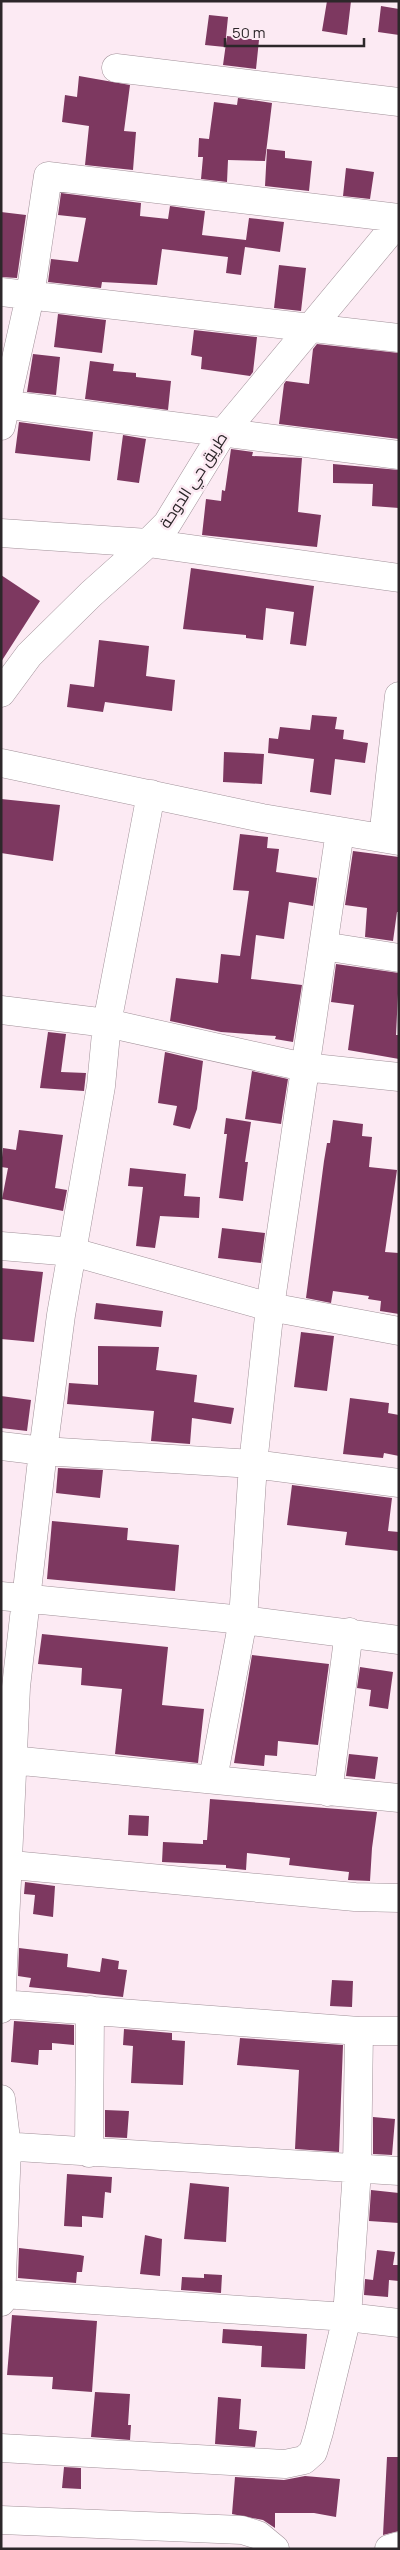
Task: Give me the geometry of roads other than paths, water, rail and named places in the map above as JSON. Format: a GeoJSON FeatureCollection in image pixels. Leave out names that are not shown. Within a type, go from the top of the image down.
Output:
{"type":"FeatureCollection","features":[{"type":"Feature","properties":{"kind":"street"},"geometry":{"type":"LineString","coordinates":[[116,68],[399,102]]}},
{"type":"Feature","properties":{"kind":"street"},"geometry":{"type":"LineString","coordinates":[[399,219],[48,176],[30,296],[3,412],[222,434],[399,455]]}},
{"type":"Feature","properties":{"kind":"street","name":"طريق حي الدوحة"},"geometry":{"type":"LineString","coordinates":[[148,543],[167,524],[222,434],[399,219]]}},
{"type":"Feature","properties":{"kind":"street"},"geometry":{"type":"LineString","coordinates":[[1,292],[399,338]]}},
{"type":"Feature","properties":{"kind":"street"},"geometry":{"type":"LineString","coordinates":[[1,533],[148,543]]}},
{"type":"Feature","properties":{"kind":"street"},"geometry":{"type":"LineString","coordinates":[[1,693],[29,655],[91,594],[148,543]]}},
{"type":"Feature","properties":{"kind":"street","name":"طريق حي الدوحة"},"geometry":{"type":"LineString","coordinates":[[148,543],[399,578]]}},
{"type":"Feature","properties":{"kind":"street"},"geometry":{"type":"LineString","coordinates":[[1,763],[262,818],[391,840],[399,696]]}},
{"type":"Feature","properties":{"kind":"street"},"geometry":{"type":"LineString","coordinates":[[1,2010],[7,1759],[16,1687],[13,1597],[43,1451],[61,1314],[101,1086],[107,1023],[151,794]]}},
{"type":"Feature","properties":{"kind":"street"},"geometry":{"type":"LineString","coordinates":[[213,1779],[243,1620],[253,1464],[270,1307],[340,831]]}},
{"type":"Feature","properties":{"kind":"street"},"geometry":{"type":"LineString","coordinates":[[323,946],[399,958]]}},
{"type":"Feature","properties":{"kind":"street"},"geometry":{"type":"LineString","coordinates":[[1,1010],[107,1023],[304,1067],[399,1077]]}},
{"type":"Feature","properties":{"kind":"street"},"geometry":{"type":"LineString","coordinates":[[1,1246],[73,1252],[270,1307],[399,1331]]}},
{"type":"Feature","properties":{"kind":"street"},"geometry":{"type":"LineString","coordinates":[[1,1446],[43,1451],[253,1464],[399,1483]]}},
{"type":"Feature","properties":{"kind":"street"},"geometry":{"type":"LineString","coordinates":[[13,1597],[243,1620],[349,1632],[399,1640]]}},
{"type":"Feature","properties":{"kind":"street"},"geometry":{"type":"LineString","coordinates":[[328,1792],[349,1632]]}},
{"type":"Feature","properties":{"kind":"street"},"geometry":{"type":"LineString","coordinates":[[7,1759],[399,1798]]}},
{"type":"Feature","properties":{"kind":"street"},"geometry":{"type":"LineString","coordinates":[[4,1865],[355,1897],[399,1898]]}},
{"type":"Feature","properties":{"kind":"street"},"geometry":{"type":"LineString","coordinates":[[1,2004],[359,2031],[399,2031]]}},
{"type":"Feature","properties":{"kind":"street"},"geometry":{"type":"LineString","coordinates":[[89,2153],[90,2010]]}},
{"type":"Feature","properties":{"kind":"street"},"geometry":{"type":"LineString","coordinates":[[1,2448],[285,2464],[304,2460],[313,2452],[320,2432],[347,2317],[357,2170],[359,2031]]}},
{"type":"Feature","properties":{"kind":"street"},"geometry":{"type":"LineString","coordinates":[[1,2099],[4,2147],[2,2298],[347,2317],[399,2323]]}},
{"type":"Feature","properties":{"kind":"street"},"geometry":{"type":"LineString","coordinates":[[4,2147],[357,2170],[399,2171]]}},
{"type":"Feature","properties":{"kind":"street"},"geometry":{"type":"LineString","coordinates":[[1,2520],[242,2530],[258,2535],[275,2549]]}},
{"type":"Feature","properties":{"kind":"street"},"geometry":{"type":"LineString","coordinates":[[389,2549],[399,2546]]}}]}
